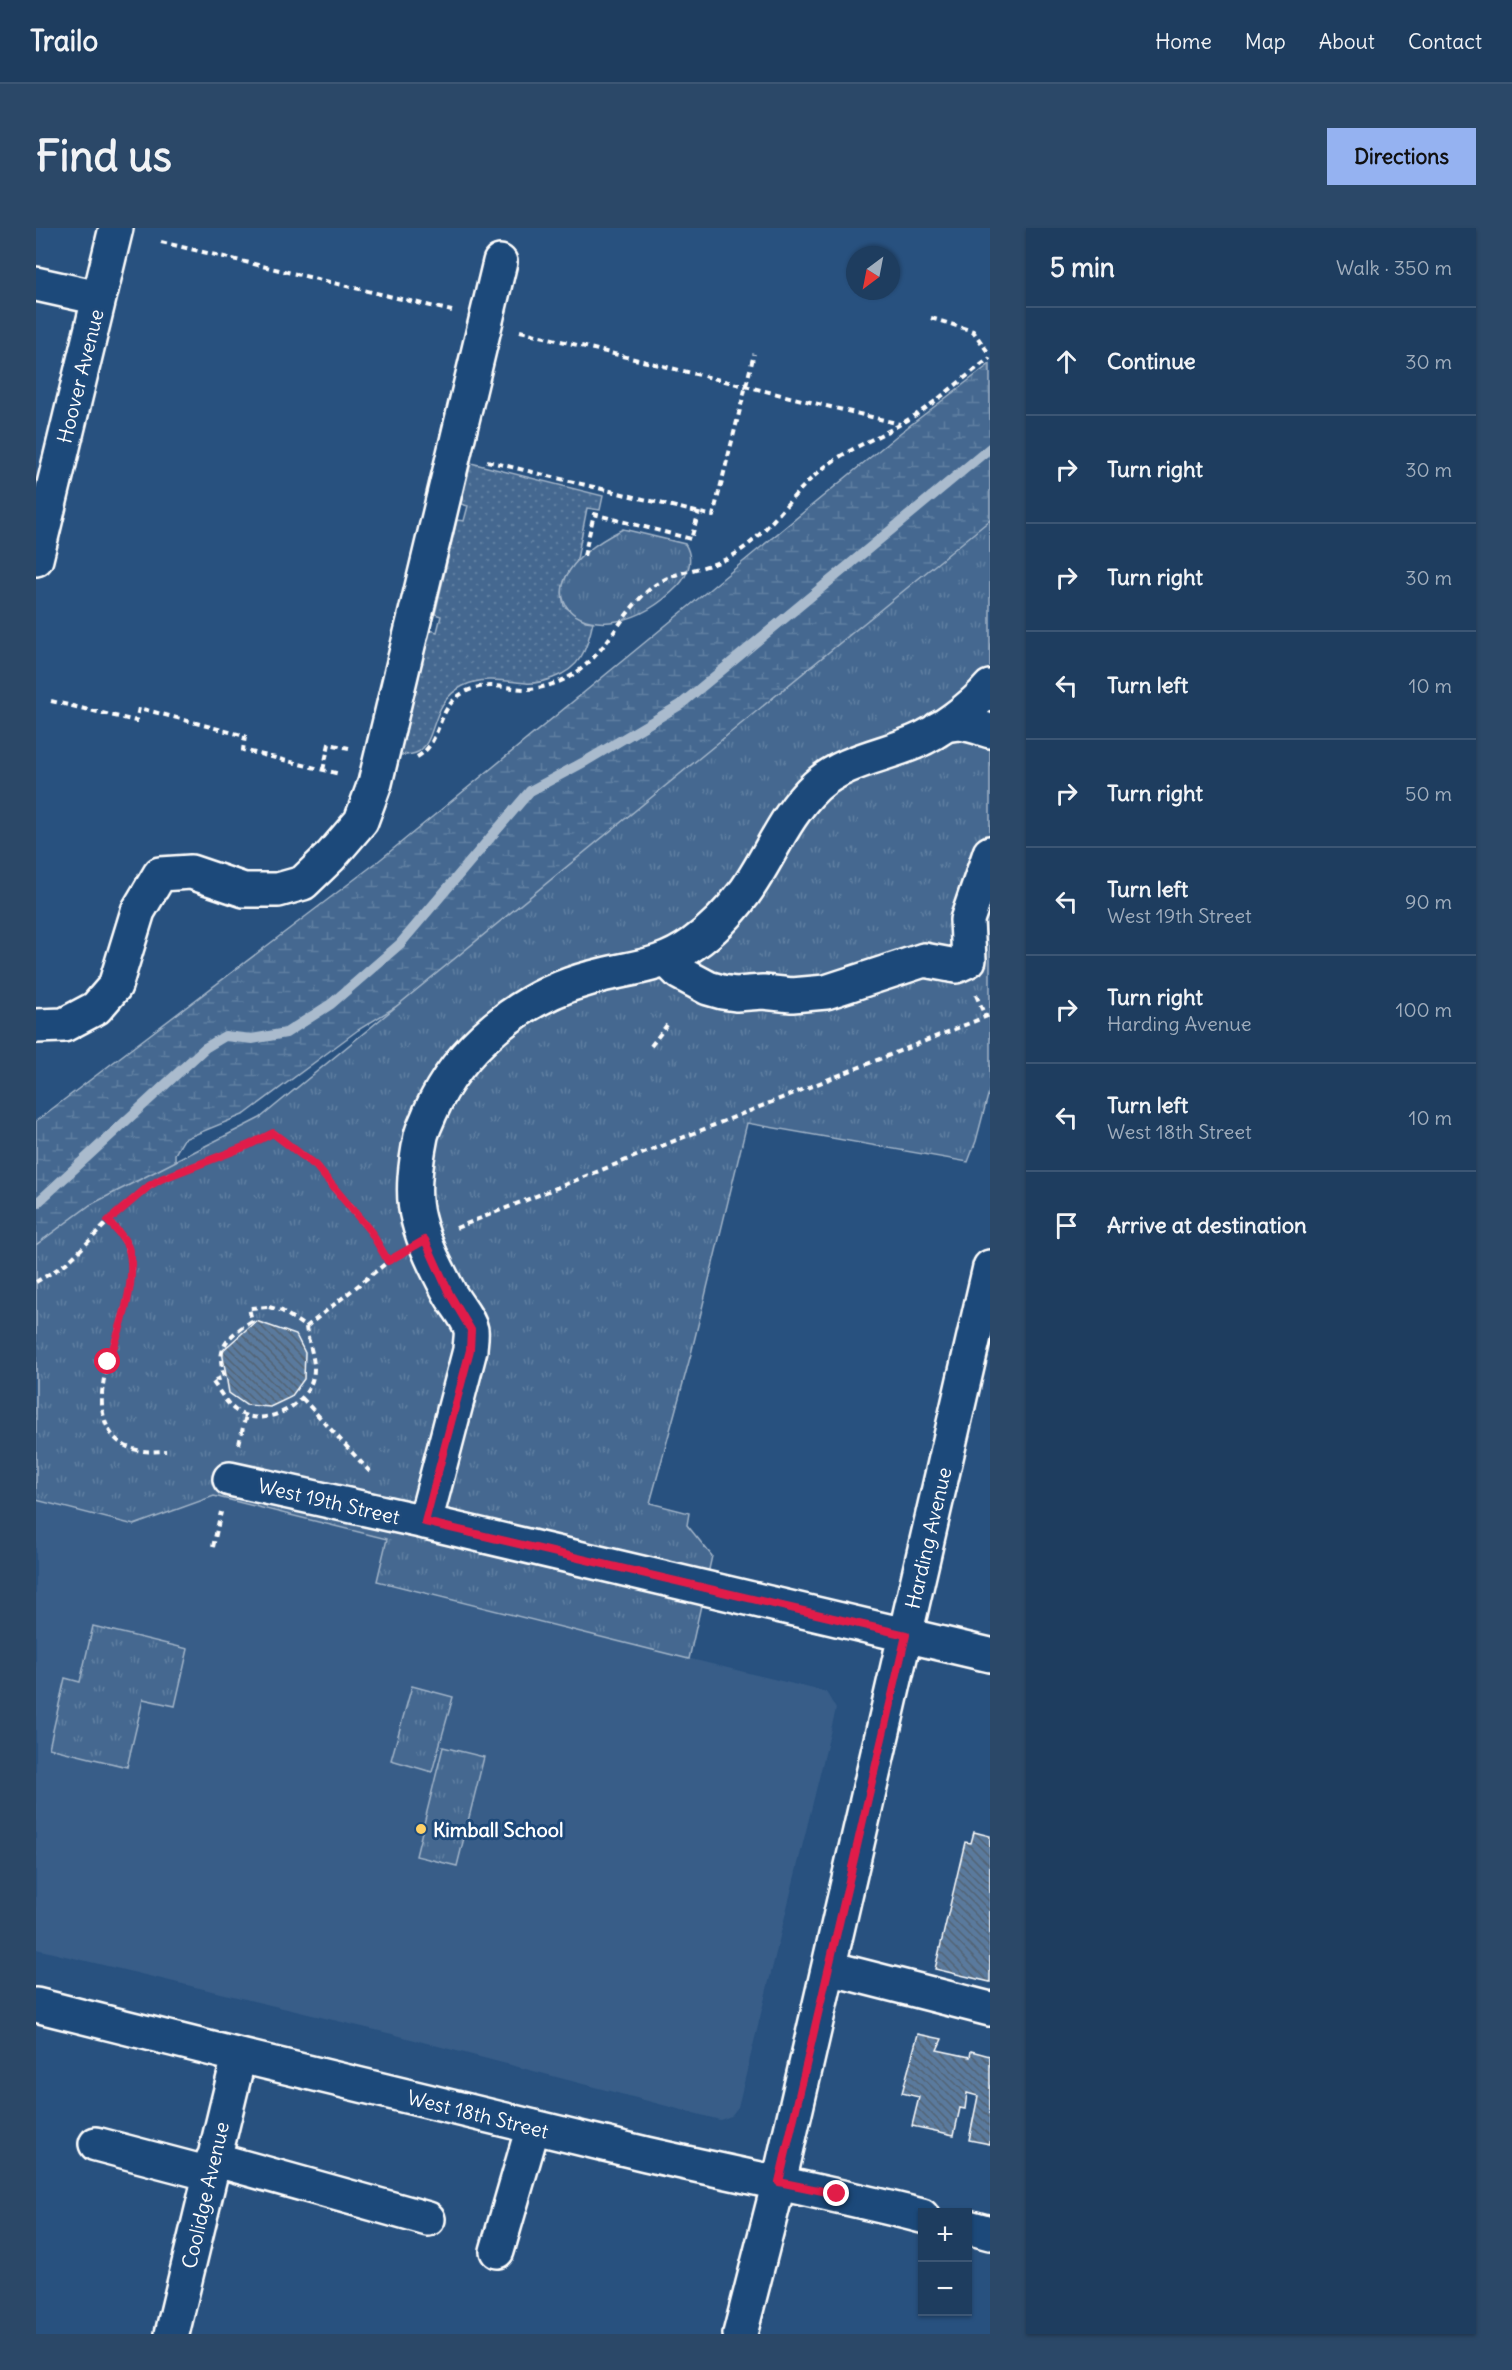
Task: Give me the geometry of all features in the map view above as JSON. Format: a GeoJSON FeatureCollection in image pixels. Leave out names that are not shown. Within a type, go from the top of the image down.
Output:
{"type":"FeatureCollection","features":[{"type":"Feature","properties":{"kind":"street","name":"Hoover Avenue"},"geometry":{"type":"LineString","coordinates":[[36,559],[116,228]]}},
{"type":"Feature","properties":{"kind":"street"},"geometry":{"type":"LineString","coordinates":[[36,1026],[64,1025],[96,1008],[115,986],[138,911],[160,874],[191,872],[244,890],[278,890],[303,883],[331,856],[361,821],[378,770],[500,262]]}},
{"type":"Feature","properties":{"kind":"street"},"geometry":{"type":"LineString","coordinates":[[36,284],[99,298]]}},
{"type":"Feature","properties":{"kind":"street"},"geometry":{"type":"LineString","coordinates":[[425,1522],[470,1350],[471,1330],[449,1293],[417,1218],[414,1181],[422,1134],[440,1091],[464,1056],[513,1015],[551,991],[591,977],[645,968],[667,960],[693,944],[719,922],[746,891],[794,810],[817,785],[844,768],[916,742],[948,722],[990,687]]}},
{"type":"Feature","properties":{"kind":"street"},"geometry":{"type":"LineString","coordinates":[[948,722],[964,723],[990,731]]}},
{"type":"Feature","properties":{"kind":"street"},"geometry":{"type":"LineString","coordinates":[[667,960],[680,973],[708,988],[736,994],[763,992],[792,995],[826,992],[924,960],[956,966],[969,960],[967,920],[990,853]]}},
{"type":"Feature","properties":{"kind":"street","name":"Harding Avenue"},"geometry":{"type":"LineString","coordinates":[[740,2334],[779,2182],[990,1267]]}},
{"type":"Feature","properties":{"kind":"street","name":"West 19th Street"},"geometry":{"type":"LineString","coordinates":[[230,1479],[425,1522],[990,1655]]}},
{"type":"Feature","properties":{"kind":"street"},"geometry":{"type":"LineString","coordinates":[[829,1968],[990,2009]]}},
{"type":"Feature","properties":{"kind":"street","name":"West 18th Street"},"geometry":{"type":"LineString","coordinates":[[36,2005],[533,2127],[918,2215]]}},
{"type":"Feature","properties":{"kind":"street","name":"Coolidge Avenue"},"geometry":{"type":"LineString","coordinates":[[172,2334],[239,2056]]}},
{"type":"Feature","properties":{"kind":"street"},"geometry":{"type":"LineString","coordinates":[[497,2251],[533,2127]]}},
{"type":"Feature","properties":{"kind":"street"},"geometry":{"type":"LineString","coordinates":[[96,2144],[212,2167],[428,2219]]}},
{"type":"Feature","properties":{"kind":"street"},"geometry":{"type":"LineString","coordinates":[[972,2228],[990,2233]]}},
{"type":"Feature","properties":{"kind":"path"},"geometry":{"type":"LineString","coordinates":[[161,242],[486,319],[504,327],[901,424]]}},
{"type":"Feature","properties":{"kind":"path"},"geometry":{"type":"LineString","coordinates":[[51,701],[136,721],[139,708],[245,736],[243,750],[323,770],[378,770],[400,760],[414,760],[428,751],[441,718],[450,703],[463,692],[483,686],[505,685],[525,689],[547,687],[570,677],[592,660],[639,600],[656,585],[675,575],[702,569],[732,556],[757,537],[820,470],[848,452],[901,424],[990,356],[973,331],[931,318]]}},
{"type":"Feature","properties":{"kind":"path"},"geometry":{"type":"LineString","coordinates":[[454,453],[713,516],[754,354]]}},
{"type":"Feature","properties":{"kind":"path"},"geometry":{"type":"LineString","coordinates":[[584,556],[594,514],[691,539],[699,512]]}},
{"type":"Feature","properties":{"kind":"path"},"geometry":{"type":"LineString","coordinates":[[323,770],[329,744],[378,770]]}},
{"type":"Feature","properties":{"kind":"path"},"geometry":{"type":"LineString","coordinates":[[306,1327],[388,1261],[425,1240],[990,1015]]}},
{"type":"Feature","properties":{"kind":"path"},"geometry":{"type":"LineString","coordinates":[[651,1046],[667,1025]]}},
{"type":"Feature","properties":{"kind":"path"},"geometry":{"type":"LineString","coordinates":[[36,1282],[69,1261],[108,1221],[149,1186],[273,1133],[316,1166],[371,1232],[388,1261]]}},
{"type":"Feature","properties":{"kind":"path"},"geometry":{"type":"LineString","coordinates":[[108,1221],[120,1233],[128,1248],[130,1268],[128,1299],[102,1387],[104,1422],[111,1436],[121,1444],[141,1451],[166,1451]]}},
{"type":"Feature","properties":{"kind":"path"},"geometry":{"type":"LineString","coordinates":[[268,1307],[282,1311],[306,1327],[313,1354],[313,1378],[302,1398],[286,1410],[267,1417],[246,1415],[235,1410],[212,1381],[224,1377],[221,1369],[222,1351],[227,1340],[252,1322],[249,1308],[268,1307]]}},
{"type":"Feature","properties":{"kind":"path"},"geometry":{"type":"LineString","coordinates":[[302,1398],[377,1480]]}},
{"type":"Feature","properties":{"kind":"shaded area","name":"Kimball School"},"geometry":{"type":"Polygon","coordinates":[[[214,1496],[387,1539],[377,1582],[826,1692],[836,1709],[738,2107],[731,2116],[720,2120],[392,2034],[36,1949],[36,1500],[134,1525],[214,1496]]]}},
{"type":"Feature","properties":{"kind":"green space"},"geometry":{"type":"Polygon","coordinates":[[[990,364],[990,568],[554,909],[358,1030],[245,1114],[184,1139],[175,1154],[178,1329],[36,1414],[36,1121],[376,863],[900,433],[990,364]]]}},
{"type":"Feature","properties":{"kind":"green space"},"geometry":{"type":"Polygon","coordinates":[[[471,463],[603,496],[600,510],[587,508],[576,564],[565,578],[562,594],[564,606],[586,621],[593,622],[591,632],[581,656],[563,674],[540,682],[529,683],[502,680],[479,681],[463,686],[452,693],[439,711],[429,739],[424,746],[416,753],[400,755],[430,630],[437,632],[441,616],[435,614],[457,520],[464,521],[468,506],[461,504],[471,463]]]}},
{"type":"Feature","properties":{"kind":"green space"},"geometry":{"type":"Polygon","coordinates":[[[990,520],[990,1088],[976,1141],[968,1162],[747,1123],[691,1354],[650,1503],[689,1513],[687,1525],[712,1556],[689,1659],[377,1581],[387,1539],[214,1496],[134,1525],[36,1500],[36,1245],[90,1205],[260,1118],[990,520]]]}},
{"type":"Feature","properties":{"kind":"green space"},"geometry":{"type":"Polygon","coordinates":[[[623,529],[685,544],[690,560],[685,576],[678,586],[647,610],[617,621],[591,621],[572,613],[563,597],[566,577],[585,553],[623,529]]]}},
{"type":"Feature","properties":{"kind":"green space"},"geometry":{"type":"Polygon","coordinates":[[[93,1626],[188,1649],[175,1706],[143,1699],[127,1767],[49,1748],[65,1678],[80,1682],[93,1626]]]}},
{"type":"Feature","properties":{"kind":"green space"},"geometry":{"type":"Polygon","coordinates":[[[412,1686],[453,1697],[432,1772],[391,1760],[412,1686]]]}},
{"type":"Feature","properties":{"kind":"green space"},"geometry":{"type":"Polygon","coordinates":[[[443,1747],[484,1757],[457,1866],[416,1856],[443,1747]]]}},
{"type":"Feature","properties":{"kind":"building"},"geometry":{"type":"Polygon","coordinates":[[[256,1321],[296,1335],[305,1353],[304,1379],[291,1397],[270,1407],[246,1405],[229,1393],[222,1351],[256,1321]]]}},
{"type":"Feature","properties":{"kind":"building"},"geometry":{"type":"Polygon","coordinates":[[[974,1832],[990,1836],[990,1982],[935,1969],[965,1842],[971,1843],[974,1832]]]}},
{"type":"Feature","properties":{"kind":"building"},"geometry":{"type":"Polygon","coordinates":[[[918,2034],[942,2039],[937,2050],[970,2057],[971,2051],[990,2056],[990,2144],[969,2140],[978,2096],[967,2093],[965,2109],[960,2108],[954,2135],[912,2126],[919,2097],[902,2093],[918,2034]]]}},
{"type":"Feature","properties":{"kind":"waterway"},"geometry":{"type":"LineString","coordinates":[[36,1204],[205,1048],[225,1036],[252,1039],[286,1033],[331,1004],[400,944],[530,791],[586,761],[680,705],[990,448]]}},
{"type":"Feature","properties":{"kind":"place","name":"Kimball School"},"geometry":{"type":"Point","coordinates":[421,1829]}},
{"type":"Feature","properties":{"kind":"route"},"geometry":{"type":"LineString","coordinates":[[108,1362],[128,1299],[130,1268],[128,1248],[120,1233],[108,1221],[149,1186],[161,1179],[249,1145],[273,1133],[316,1166],[371,1232],[388,1261],[425,1240],[449,1293],[471,1330],[470,1350],[425,1522],[906,1635],[779,2182],[837,2194]]}}]}
